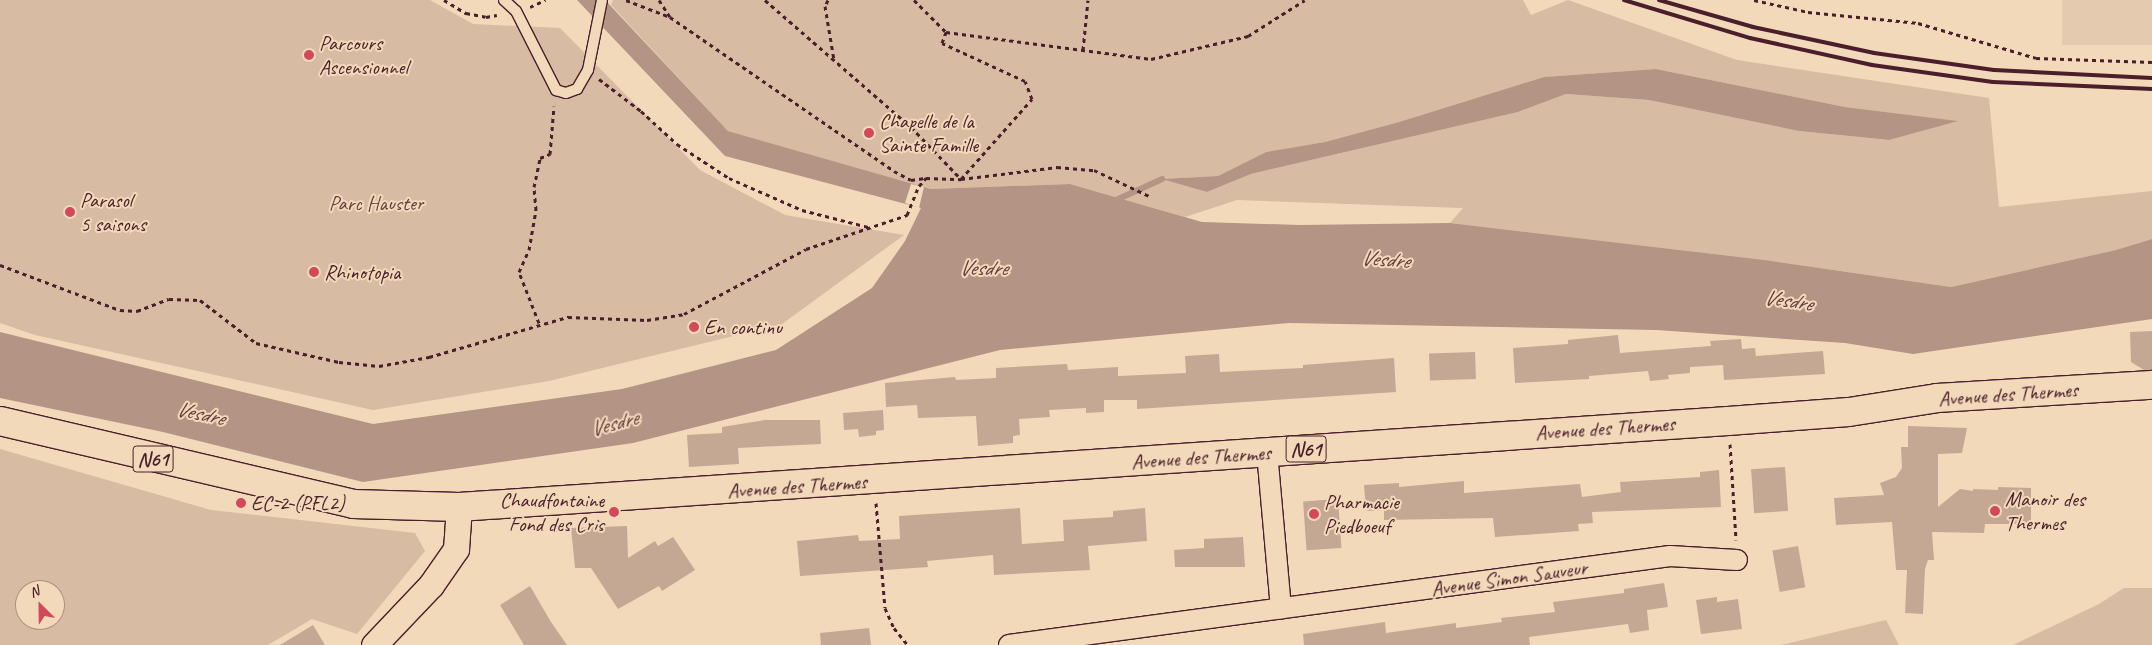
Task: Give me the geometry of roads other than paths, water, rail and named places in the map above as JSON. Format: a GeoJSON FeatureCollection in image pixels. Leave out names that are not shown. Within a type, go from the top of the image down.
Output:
{"type":"FeatureCollection","features":[{"type":"Feature","properties":{"kind":"main road","name":"Avenue des Thermes"},"geometry":{"type":"LineString","coordinates":[[459,508],[1728,421],[1849,412],[1956,396],[2152,385]]}},
{"type":"Feature","properties":{"kind":"main road","name":"N61"},"geometry":{"type":"LineString","coordinates":[[0,421],[353,504],[459,508]]}},
{"type":"Feature","properties":{"kind":"street"},"geometry":{"type":"LineString","coordinates":[[1267,452],[1281,608]]}},
{"type":"Feature","properties":{"kind":"street"},"geometry":{"type":"LineString","coordinates":[[374,645],[431,585],[456,550],[459,508]]}},
{"type":"Feature","properties":{"kind":"street","name":"Avenue Simon Sauveur"},"geometry":{"type":"LineString","coordinates":[[1009,645],[1670,556],[1737,560]]}},
{"type":"Feature","properties":{"kind":"lane"},"geometry":{"type":"LineString","coordinates":[[504,0],[516,11],[556,90],[566,93],[577,89],[588,70],[602,0]]}},
{"type":"Feature","properties":{"kind":"water","name":"Vesdre"},"geometry":{"type":"Polygon","coordinates":[[[577,0],[605,0],[728,131],[931,189],[1070,184],[1202,222],[1300,225],[1450,223],[1765,260],[1951,287],[2116,250],[2152,239],[2152,319],[1913,354],[1845,343],[1656,330],[1289,323],[1000,350],[633,443],[363,482],[163,432],[0,398],[0,332],[373,424],[622,389],[776,350],[872,288],[905,241],[921,208],[725,156],[577,0]]]}},
{"type":"Feature","properties":{"kind":"water"},"geometry":{"type":"Polygon","coordinates":[[[1656,69],[1845,107],[1958,121],[1889,140],[1799,131],[1649,100],[1566,94],[1518,112],[1251,174],[1207,192],[1162,179],[1218,176],[1266,152],[1325,142],[1399,122],[1544,77],[1656,69]]]}},
{"type":"Feature","properties":{"kind":"waterway"},"geometry":{"type":"LineString","coordinates":[[1114,201],[1162,179]]}},
{"type":"Feature","properties":{"kind":"railway"},"geometry":{"type":"LineString","coordinates":[[1624,0],[1750,38],[1872,65],[1993,82],[2152,89]]}},
{"type":"Feature","properties":{"kind":"railway"},"geometry":{"type":"LineString","coordinates":[[1659,0],[1753,27],[1874,53],[1994,70],[2152,78]]}},
{"type":"Feature","properties":{"kind":"place","name":"Parcours Ascensionnel"},"geometry":{"type":"Point","coordinates":[309,55]}},
{"type":"Feature","properties":{"kind":"place","name":"Chapelle de la Sainte Famille"},"geometry":{"type":"Point","coordinates":[869,133]}},
{"type":"Feature","properties":{"kind":"place","name":"Parasol 5 saisons"},"geometry":{"type":"Point","coordinates":[70,212]}},
{"type":"Feature","properties":{"kind":"place","name":"Rhinotopia"},"geometry":{"type":"Point","coordinates":[314,272]}},
{"type":"Feature","properties":{"kind":"place","name":"En continu"},"geometry":{"type":"Point","coordinates":[694,327]}},
{"type":"Feature","properties":{"kind":"place","name":"EC-2 (PFL2)"},"geometry":{"type":"Point","coordinates":[241,503]}},
{"type":"Feature","properties":{"kind":"place","name":"Manoir des Thermes"},"geometry":{"type":"Point","coordinates":[1995,511]}},
{"type":"Feature","properties":{"kind":"place","name":"Chaudfontaine Fond des Cris"},"geometry":{"type":"Point","coordinates":[614,512]}},
{"type":"Feature","properties":{"kind":"place","name":"Pharmacie Piedboeuf"},"geometry":{"type":"Point","coordinates":[1314,514]}},
{"type":"Feature","properties":{"kind":"park label","name":"Parc Hauster"},"geometry":{"type":"Point","coordinates":[376,203]}}]}
